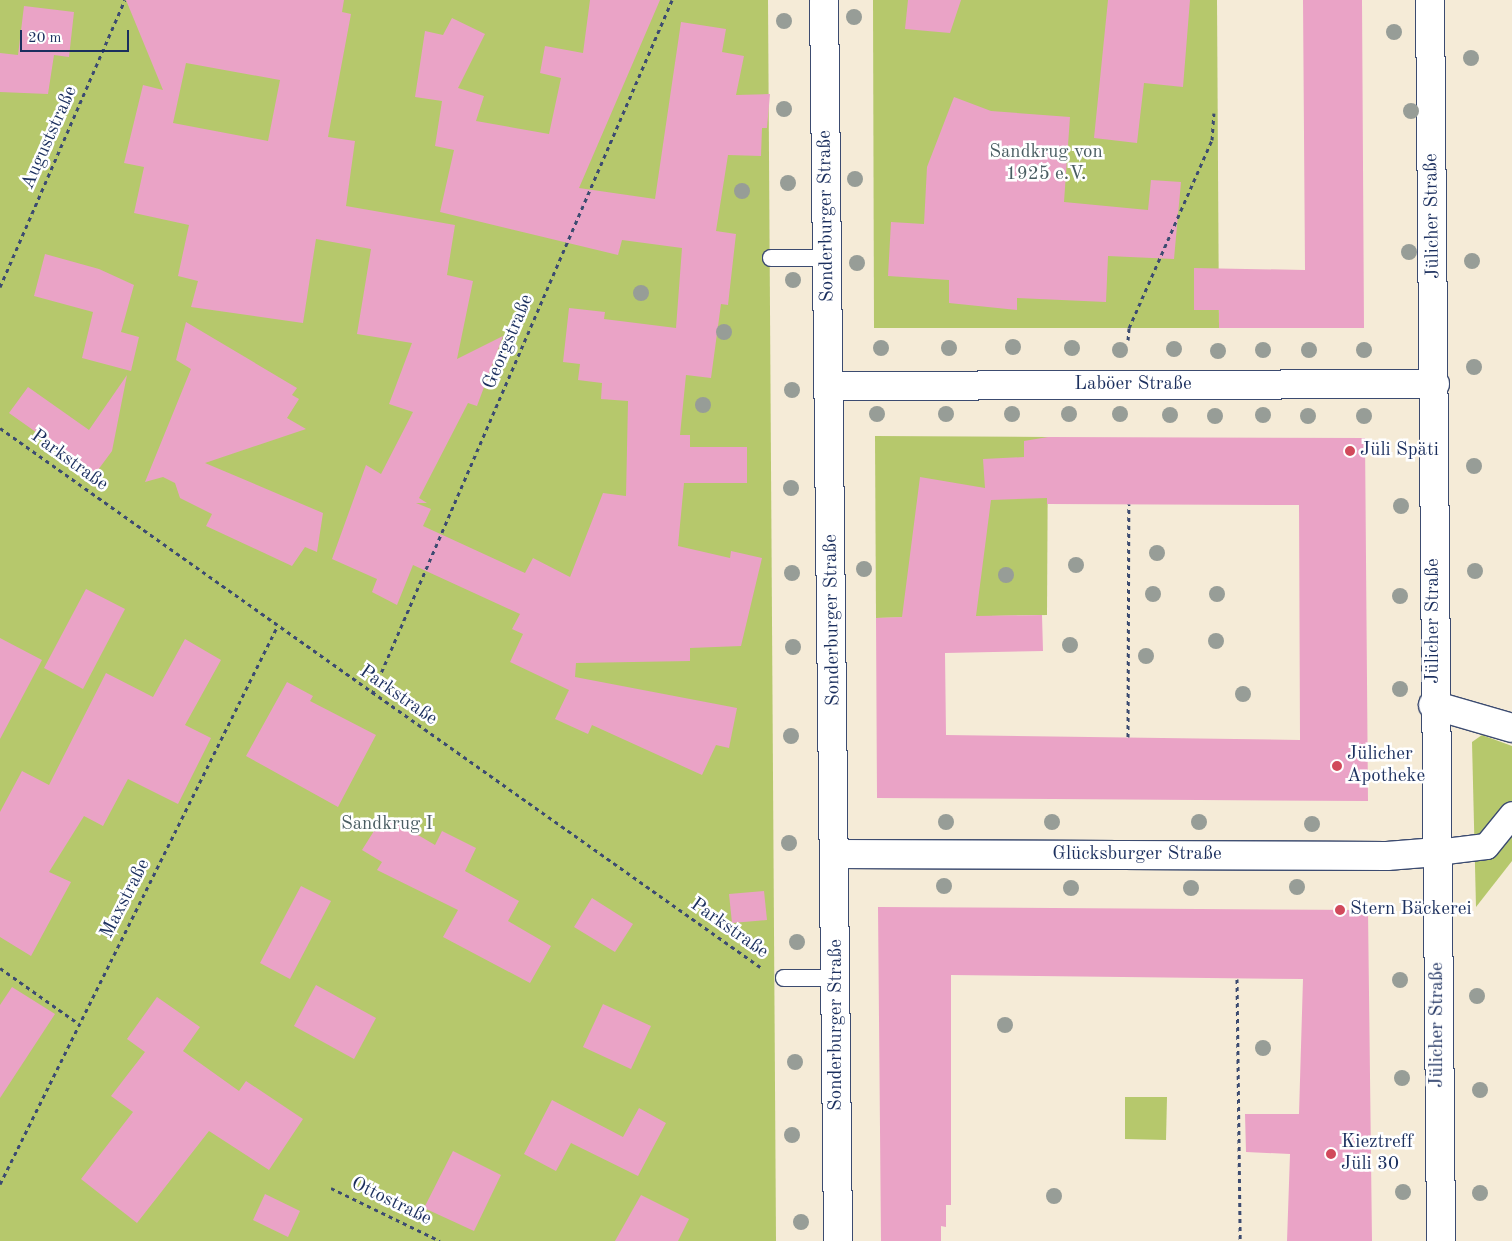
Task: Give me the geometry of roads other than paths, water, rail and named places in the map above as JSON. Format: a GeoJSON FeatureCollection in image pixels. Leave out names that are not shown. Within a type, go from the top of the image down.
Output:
{"type":"FeatureCollection","features":[{"type":"Feature","properties":{"kind":"street","name":"Sonderburger Straße"},"geometry":{"type":"LineString","coordinates":[[824,0],[831,386],[838,1241]]}},
{"type":"Feature","properties":{"kind":"street","name":"Jülicher Straße"},"geometry":{"type":"LineString","coordinates":[[1430,0],[1435,384],[1433,705],[1437,852],[1441,1241]]}},
{"type":"Feature","properties":{"kind":"street","name":"Laböer Straße"},"geometry":{"type":"LineString","coordinates":[[831,386],[1435,384]]}},
{"type":"Feature","properties":{"kind":"street"},"geometry":{"type":"LineString","coordinates":[[1433,705],[1512,728]]}},
{"type":"Feature","properties":{"kind":"street"},"geometry":{"type":"LineString","coordinates":[[1437,852],[1486,846],[1512,814]]}},
{"type":"Feature","properties":{"kind":"street","name":"Glücksburger Straße"},"geometry":{"type":"LineString","coordinates":[[836,854],[1387,856],[1437,852]]}},
{"type":"Feature","properties":{"kind":"lane"},"geometry":{"type":"LineString","coordinates":[[771,258],[828,258]]}},
{"type":"Feature","properties":{"kind":"lane"},"geometry":{"type":"LineString","coordinates":[[784,978],[836,978]]}},
{"type":"Feature","properties":{"kind":"place","name":"Jüli Späti"},"geometry":{"type":"Point","coordinates":[1350,451]}},
{"type":"Feature","properties":{"kind":"place","name":"Jülicher Apotheke"},"geometry":{"type":"Point","coordinates":[1337,766]}},
{"type":"Feature","properties":{"kind":"place","name":"Stern Bäckerei"},"geometry":{"type":"Point","coordinates":[1340,910]}},
{"type":"Feature","properties":{"kind":"place","name":"Kieztreff Jüli 30"},"geometry":{"type":"Point","coordinates":[1331,1154]}},
{"type":"Feature","properties":{"kind":"park label","name":"Sandkrug von 1925 e.V."},"geometry":{"type":"Point","coordinates":[1046,164]}},
{"type":"Feature","properties":{"kind":"park label","name":"Sandkrug I"},"geometry":{"type":"Point","coordinates":[387,825]}}]}
